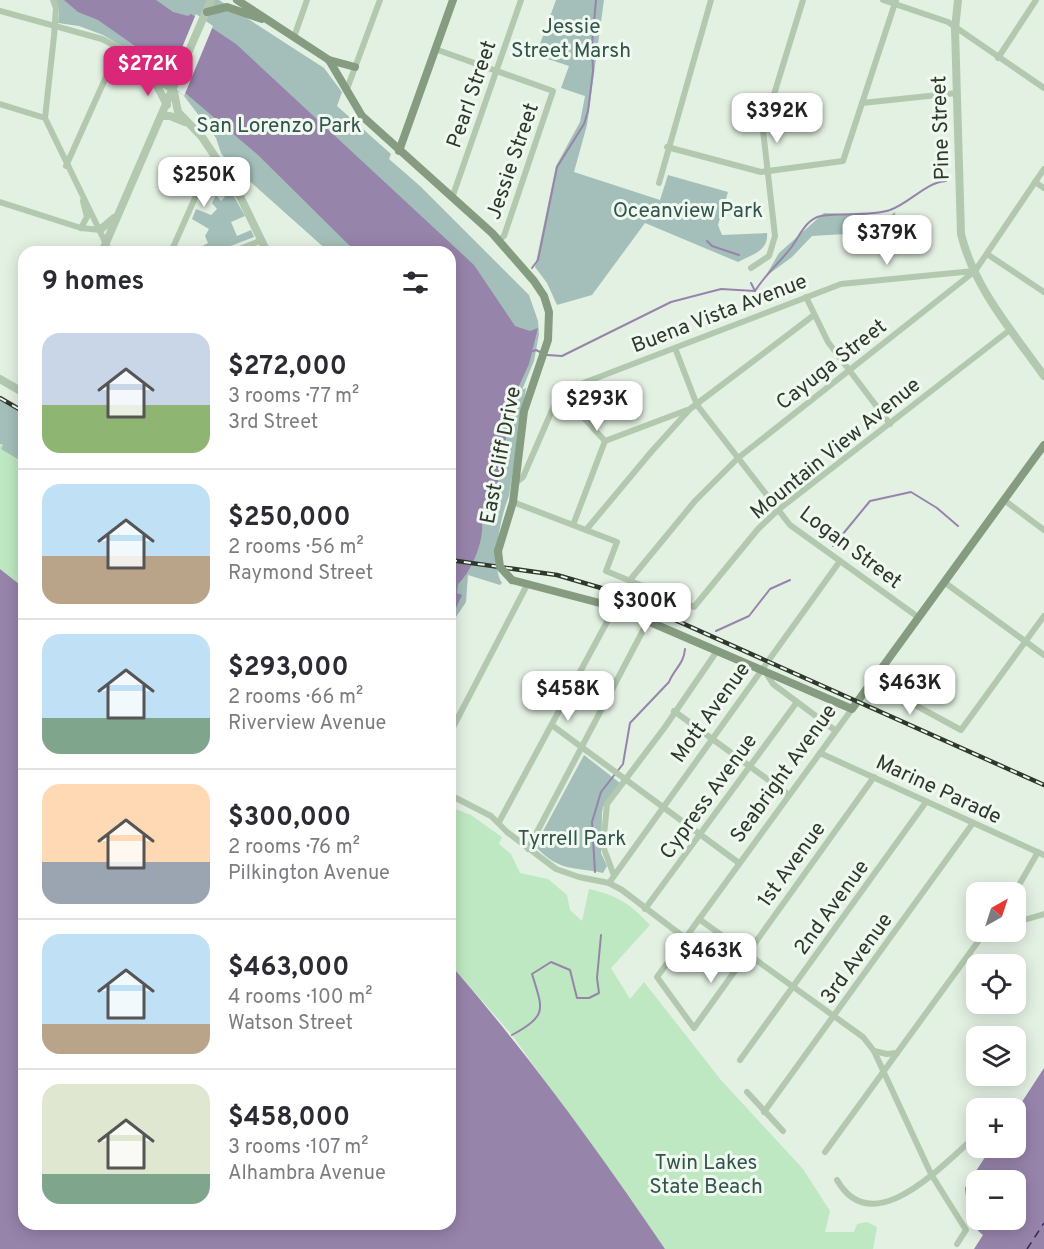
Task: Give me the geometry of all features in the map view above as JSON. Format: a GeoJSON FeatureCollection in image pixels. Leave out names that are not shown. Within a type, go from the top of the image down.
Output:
{"type":"FeatureCollection","features":[{"type":"Feature","properties":{"kind":"main road"},"geometry":{"type":"LineString","coordinates":[[237,0],[329,60],[356,67]]}},
{"type":"Feature","properties":{"kind":"main road"},"geometry":{"type":"LineString","coordinates":[[399,151],[453,0]]}},
{"type":"Feature","properties":{"kind":"main road"},"geometry":{"type":"LineString","coordinates":[[206,13],[226,7],[268,21]]}},
{"type":"Feature","properties":{"kind":"main road","name":"East Cliff Drive"},"geometry":{"type":"LineString","coordinates":[[329,60],[362,116],[499,240],[539,288],[547,304],[548,340],[524,411],[513,502],[498,551],[500,567],[512,580],[615,607],[852,709]]}},
{"type":"Feature","properties":{"kind":"main road","name":"Seabright Avenue"},"geometry":{"type":"LineString","coordinates":[[852,709],[1044,445]]}},
{"type":"Feature","properties":{"kind":"street"},"geometry":{"type":"LineString","coordinates":[[53,0],[56,8],[45,118],[66,166],[107,246]]}},
{"type":"Feature","properties":{"kind":"street"},"geometry":{"type":"LineString","coordinates":[[104,246],[211,0]]}},
{"type":"Feature","properties":{"kind":"street"},"geometry":{"type":"LineString","coordinates":[[294,36],[307,0]]}},
{"type":"Feature","properties":{"kind":"street"},"geometry":{"type":"LineString","coordinates":[[347,89],[380,0]]}},
{"type":"Feature","properties":{"kind":"street","name":"Pearl Street"},"geometry":{"type":"LineString","coordinates":[[452,198],[521,0]]}},
{"type":"Feature","properties":{"kind":"street"},"geometry":{"type":"LineString","coordinates":[[659,183],[667,147],[711,0]]}},
{"type":"Feature","properties":{"kind":"street"},"geometry":{"type":"LineString","coordinates":[[751,268],[769,256],[775,236],[763,130],[803,0]]}},
{"type":"Feature","properties":{"kind":"street"},"geometry":{"type":"LineString","coordinates":[[882,0],[895,2],[937,17],[1044,88]]}},
{"type":"Feature","properties":{"kind":"street","name":"Pine Street"},"geometry":{"type":"LineString","coordinates":[[958,0],[955,29],[961,234],[975,271],[992,303],[1044,376]]}},
{"type":"Feature","properties":{"kind":"street"},"geometry":{"type":"LineString","coordinates":[[998,58],[1036,0]]}},
{"type":"Feature","properties":{"kind":"street"},"geometry":{"type":"LineString","coordinates":[[667,147],[760,172],[843,161],[895,2]]}},
{"type":"Feature","properties":{"kind":"street"},"geometry":{"type":"LineString","coordinates":[[0,11],[54,27],[88,34],[119,48],[153,78],[174,89]]}},
{"type":"Feature","properties":{"kind":"street"},"geometry":{"type":"LineString","coordinates":[[66,166],[119,48]]}},
{"type":"Feature","properties":{"kind":"street"},"geometry":{"type":"LineString","coordinates":[[435,49],[496,70]]}},
{"type":"Feature","properties":{"kind":"street","name":"Jessie Street"},"geometry":{"type":"LineString","coordinates":[[496,70],[553,91],[504,236],[499,240]]}},
{"type":"Feature","properties":{"kind":"street"},"geometry":{"type":"LineString","coordinates":[[153,78],[167,105]]}},
{"type":"Feature","properties":{"kind":"street"},"geometry":{"type":"LineString","coordinates":[[174,89],[178,112],[192,125],[240,195],[264,246]]}},
{"type":"Feature","properties":{"kind":"street"},"geometry":{"type":"LineString","coordinates":[[862,103],[957,93]]}},
{"type":"Feature","properties":{"kind":"street"},"geometry":{"type":"LineString","coordinates":[[0,104],[45,118]]}},
{"type":"Feature","properties":{"kind":"street"},"geometry":{"type":"LineString","coordinates":[[161,116],[170,116],[192,125]]}},
{"type":"Feature","properties":{"kind":"street"},"geometry":{"type":"LineString","coordinates":[[174,246],[214,155]]}},
{"type":"Feature","properties":{"kind":"street","name":"Cayuga Street"},"geometry":{"type":"LineString","coordinates":[[630,580],[702,494],[738,458],[975,271],[1044,169]]}},
{"type":"Feature","properties":{"kind":"street"},"geometry":{"type":"LineString","coordinates":[[1035,182],[1044,188]]}},
{"type":"Feature","properties":{"kind":"street"},"geometry":{"type":"LineString","coordinates":[[81,228],[87,217],[83,201]]}},
{"type":"Feature","properties":{"kind":"street"},"geometry":{"type":"LineString","coordinates":[[0,202],[81,228],[100,230],[117,215]]}},
{"type":"Feature","properties":{"kind":"street"},"geometry":{"type":"LineString","coordinates":[[247,246],[262,240]]}},
{"type":"Feature","properties":{"kind":"street"},"geometry":{"type":"LineString","coordinates":[[987,254],[1044,292]]}},
{"type":"Feature","properties":{"kind":"street","name":"Buena Vista Avenue"},"geometry":{"type":"LineString","coordinates":[[560,392],[855,280],[975,271]]}},
{"type":"Feature","properties":{"kind":"street"},"geometry":{"type":"LineString","coordinates":[[806,297],[828,342],[890,424]]}},
{"type":"Feature","properties":{"kind":"street"},"geometry":{"type":"LineString","coordinates":[[573,525],[605,441],[697,405],[814,315]]}},
{"type":"Feature","properties":{"kind":"street","name":"Mountain View Avenue"},"geometry":{"type":"LineString","coordinates":[[630,580],[694,607],[758,529],[778,510],[1011,329]]}},
{"type":"Feature","properties":{"kind":"street","name":"Logan Street"},"geometry":{"type":"LineString","coordinates":[[675,348],[697,405],[790,525],[918,617]]}},
{"type":"Feature","properties":{"kind":"street"},"geometry":{"type":"LineString","coordinates":[[0,379],[18,390]]}},
{"type":"Feature","properties":{"kind":"street"},"geometry":{"type":"LineString","coordinates":[[515,478],[528,467],[560,392],[605,441]]}},
{"type":"Feature","properties":{"kind":"street"},"geometry":{"type":"LineString","coordinates":[[586,530],[690,409]]}},
{"type":"Feature","properties":{"kind":"street"},"geometry":{"type":"LineString","coordinates":[[1004,500],[1044,530]]}},
{"type":"Feature","properties":{"kind":"street"},"geometry":{"type":"LineString","coordinates":[[513,502],[617,542],[606,572],[630,580]]}},
{"type":"Feature","properties":{"kind":"street","name":"Mott Avenue"},"geometry":{"type":"LineString","coordinates":[[609,883],[613,873],[763,672],[767,661],[840,561]]}},
{"type":"Feature","properties":{"kind":"street"},"geometry":{"type":"LineString","coordinates":[[944,582],[1044,655]]}},
{"type":"Feature","properties":{"kind":"street"},"geometry":{"type":"LineString","coordinates":[[456,721],[527,585]]}},
{"type":"Feature","properties":{"kind":"street"},"geometry":{"type":"LineString","coordinates":[[499,822],[553,726],[615,607]]}},
{"type":"Feature","properties":{"kind":"street"},"geometry":{"type":"LineString","coordinates":[[876,677],[915,705],[961,730],[1044,616]]}},
{"type":"Feature","properties":{"kind":"street"},"geometry":{"type":"LineString","coordinates":[[528,849],[648,621]]}},
{"type":"Feature","properties":{"kind":"street"},"geometry":{"type":"LineString","coordinates":[[613,873],[603,846],[605,809],[717,651]]}},
{"type":"Feature","properties":{"kind":"street"},"geometry":{"type":"LineString","coordinates":[[763,672],[773,684],[836,732]]}},
{"type":"Feature","properties":{"kind":"street","name":"Cypress Avenue"},"geometry":{"type":"LineString","coordinates":[[645,909],[797,702]]}},
{"type":"Feature","properties":{"kind":"street","name":"Seabright Avenue"},"geometry":{"type":"LineString","coordinates":[[694,1028],[657,977],[852,709]]}},
{"type":"Feature","properties":{"kind":"street"},"geometry":{"type":"LineString","coordinates":[[674,711],[789,795]]}},
{"type":"Feature","properties":{"kind":"street"},"geometry":{"type":"LineString","coordinates":[[553,726],[739,863]]}},
{"type":"Feature","properties":{"kind":"street","name":"Marine Parade"},"geometry":{"type":"LineString","coordinates":[[820,753],[1041,854]]}},
{"type":"Feature","properties":{"kind":"street","name":"1st Avenue"},"geometry":{"type":"LineString","coordinates":[[694,1028],[874,777]]}},
{"type":"Feature","properties":{"kind":"street"},"geometry":{"type":"LineString","coordinates":[[456,798],[499,822],[528,849],[569,875],[609,883],[685,938]]}},
{"type":"Feature","properties":{"kind":"street","name":"2nd Avenue"},"geometry":{"type":"LineString","coordinates":[[740,1060],[926,802]]}},
{"type":"Feature","properties":{"kind":"street","name":"3rd Avenue"},"geometry":{"type":"LineString","coordinates":[[764,1112],[973,823]]}},
{"type":"Feature","properties":{"kind":"street"},"geometry":{"type":"LineString","coordinates":[[1022,882],[1041,854]]}},
{"type":"Feature","properties":{"kind":"street"},"geometry":{"type":"LineString","coordinates":[[1026,919],[1044,914]]}},
{"type":"Feature","properties":{"kind":"street"},"geometry":{"type":"LineString","coordinates":[[699,919],[863,1037],[874,1051],[931,1174],[966,1230],[957,1244]]}},
{"type":"Feature","properties":{"kind":"street"},"geometry":{"type":"LineString","coordinates":[[825,1152],[977,942]]}},
{"type":"Feature","properties":{"kind":"street"},"geometry":{"type":"LineString","coordinates":[[874,1051],[887,1054],[898,1052]]}},
{"type":"Feature","properties":{"kind":"street"},"geometry":{"type":"LineString","coordinates":[[747,1092],[783,1131]]}},
{"type":"Feature","properties":{"kind":"street"},"geometry":{"type":"LineString","coordinates":[[837,1180],[849,1196],[874,1206],[893,1202],[966,1144]]}},
{"type":"Feature","properties":{"kind":"green space","name":"San Lorenzo Park"},"geometry":{"type":"Polygon","coordinates":[[[53,0],[219,0],[324,68],[342,92],[337,106],[391,154],[389,159],[420,186],[529,295],[538,321],[539,334],[534,361],[522,390],[526,388],[509,496],[498,540],[497,564],[502,583],[500,585],[468,575],[466,602],[456,617],[456,246],[322,246],[227,161],[221,153],[216,138],[184,96],[158,77],[135,54],[103,35],[79,26],[58,23],[59,11],[53,0]]]}},
{"type":"Feature","properties":{"kind":"green space"},"geometry":{"type":"Polygon","coordinates":[[[556,0],[604,0],[587,125],[574,172],[660,200],[668,175],[728,192],[718,225],[722,235],[767,233],[765,244],[758,252],[738,262],[645,223],[592,295],[557,305],[547,283],[535,267],[556,166],[580,122],[585,96],[561,88],[569,66],[536,55],[556,0]]]}},
{"type":"Feature","properties":{"kind":"green space"},"geometry":{"type":"Polygon","coordinates":[[[224,179],[245,216],[231,222],[237,236],[251,230],[254,237],[231,246],[202,246],[208,243],[205,236],[209,229],[192,219],[196,209],[211,215],[217,209],[212,203],[216,195],[221,201],[225,197],[219,190],[224,179]]]}},
{"type":"Feature","properties":{"kind":"green space","name":"Oceanview Park"},"geometry":{"type":"Polygon","coordinates":[[[895,212],[897,231],[812,236],[792,257],[765,277],[779,253],[824,213],[890,216],[895,212]]]}},
{"type":"Feature","properties":{"kind":"green space"},"geometry":{"type":"Polygon","coordinates":[[[0,400],[18,411],[18,460],[0,449],[3,445],[0,444],[0,400]]]}},
{"type":"Feature","properties":{"kind":"green space","name":"Tyrrell Park"},"geometry":{"type":"Polygon","coordinates":[[[584,755],[620,783],[603,807],[601,853],[607,866],[603,873],[560,865],[535,846],[584,755]]]}},
{"type":"Feature","properties":{"kind":"sand"},"geometry":{"type":"Polygon","coordinates":[[[0,444],[3,445],[1,449],[18,459],[18,583],[0,569],[0,444]]]}},
{"type":"Feature","properties":{"kind":"sand","name":"Twin Lakes State Beach"},"geometry":{"type":"Polygon","coordinates":[[[456,809],[471,815],[502,837],[499,844],[511,854],[520,873],[548,879],[567,895],[570,910],[582,921],[589,889],[623,901],[650,925],[611,968],[630,999],[644,982],[721,1080],[803,1169],[830,1211],[825,1232],[854,1232],[857,1224],[867,1222],[877,1227],[873,1249],[665,1249],[512,1035],[456,971],[456,809]]]}},
{"type":"Feature","properties":{"kind":"shaded area","name":"San Lorenzo Park"},"geometry":{"type":"Polygon","coordinates":[[[64,0],[156,0],[173,12],[188,16],[191,14],[236,44],[454,246],[350,246],[257,154],[163,74],[145,53],[98,20],[78,12],[64,0]]]}},
{"type":"Feature","properties":{"kind":"shaded area","name":"San Lorenzo Park"},"geometry":{"type":"Polygon","coordinates":[[[456,248],[474,265],[515,326],[530,331],[538,328],[529,364],[513,399],[493,508],[486,508],[486,512],[480,513],[482,531],[478,551],[469,570],[458,584],[457,593],[462,595],[456,608],[456,248]]]}},
{"type":"Feature","properties":{"kind":"shaded area"},"geometry":{"type":"Polygon","coordinates":[[[0,569],[18,583],[18,1230],[456,1230],[456,971],[562,1103],[665,1249],[0,1249],[0,569]]]}},
{"type":"Feature","properties":{"kind":"shaded area"},"geometry":{"type":"Polygon","coordinates":[[[1044,1068],[1044,1249],[974,1249],[983,1235],[977,1230],[1026,1230],[1026,1170],[977,1170],[984,1158],[1026,1158],[1024,1098],[1044,1068]]]}},
{"type":"Feature","properties":{"kind":"pier"},"geometry":{"type":"Polygon","coordinates":[[[196,14],[213,26],[184,96],[162,77],[171,74],[196,14]]]}},
{"type":"Feature","properties":{"kind":"waterway","name":"Jessie Street Marsh"},"geometry":{"type":"LineString","coordinates":[[532,268],[538,260],[557,167],[584,124],[588,111],[593,71],[592,44],[596,0]]}},
{"type":"Feature","properties":{"kind":"waterway"},"geometry":{"type":"LineString","coordinates":[[547,355],[562,356],[671,302],[721,289],[755,291],[815,218],[890,210],[932,185],[946,181]]}},
{"type":"Feature","properties":{"kind":"waterway"},"geometry":{"type":"LineString","coordinates":[[707,241],[712,246],[739,255]]}},
{"type":"Feature","properties":{"kind":"waterway"},"geometry":{"type":"LineString","coordinates":[[751,283],[755,291]]}},
{"type":"Feature","properties":{"kind":"waterway"},"geometry":{"type":"LineString","coordinates":[[530,352],[536,350],[542,353]]}},
{"type":"Feature","properties":{"kind":"waterway"},"geometry":{"type":"LineString","coordinates":[[833,546],[870,501],[911,492],[937,508],[958,526]]}},
{"type":"Feature","properties":{"kind":"waterway"},"geometry":{"type":"LineString","coordinates":[[716,631],[749,616],[770,589],[790,580]]}},
{"type":"Feature","properties":{"kind":"waterway"},"geometry":{"type":"LineString","coordinates":[[595,872],[592,822],[601,792],[623,764],[630,723],[669,682],[683,659],[685,649]]}},
{"type":"Feature","properties":{"kind":"waterway"},"geometry":{"type":"LineString","coordinates":[[512,1035],[537,1016],[540,1004],[532,974],[551,962],[570,970],[577,998],[589,998],[599,993],[597,978],[601,935]]}},
{"type":"Feature","properties":{"kind":"ferry route"},"geometry":{"type":"LineString","coordinates":[[1027,1249],[1044,1223]]}},
{"type":"Feature","properties":{"kind":"railway"},"geometry":{"type":"LineString","coordinates":[[0,398],[18,408]]}},
{"type":"Feature","properties":{"kind":"railway"},"geometry":{"type":"LineString","coordinates":[[456,561],[557,575],[608,590],[1044,785]]}}]}
